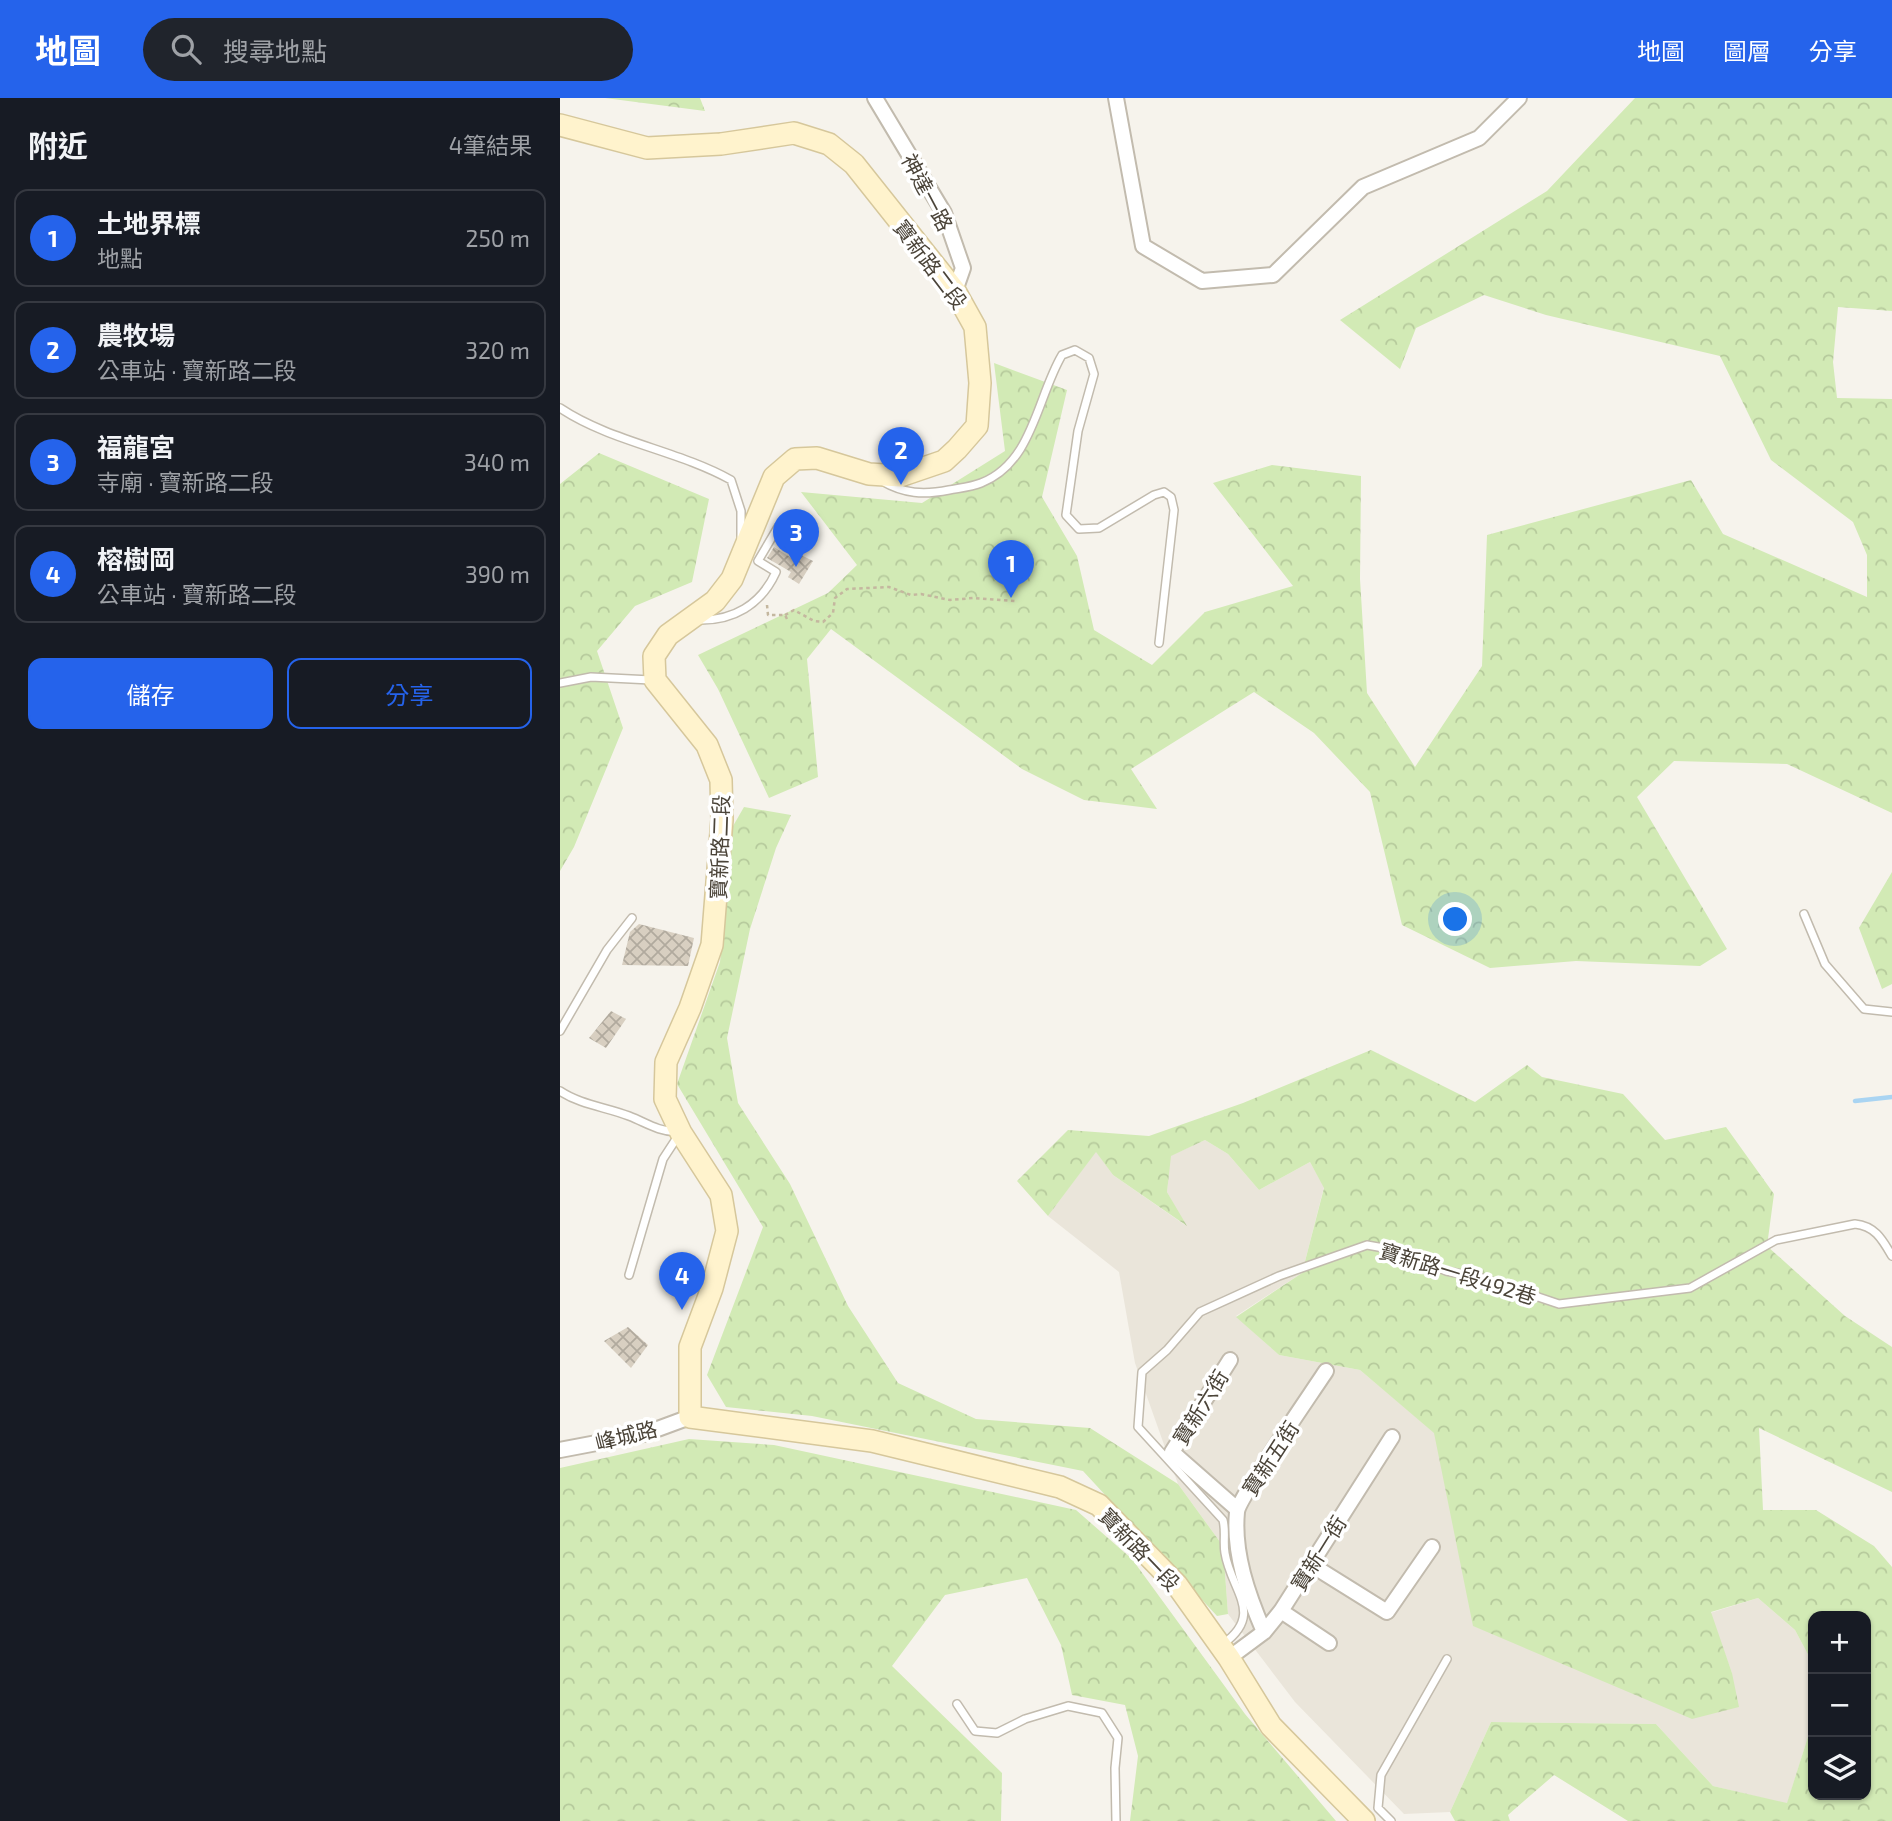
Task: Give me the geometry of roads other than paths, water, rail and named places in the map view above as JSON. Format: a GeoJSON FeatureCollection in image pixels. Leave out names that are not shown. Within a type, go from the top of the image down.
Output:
{"type":"FeatureCollection","features":[{"type":"Feature","properties":{"kind":"street","name":"神達一路"},"geometry":{"type":"LineString","coordinates":[[875,98],[944,213],[963,268],[955,291]]}},
{"type":"Feature","properties":{"kind":"street"},"geometry":{"type":"LineString","coordinates":[[1116,98],[1143,246],[1202,281],[1273,275],[1363,187],[1479,138],[1519,98]]}},
{"type":"Feature","properties":{"kind":"street","name":"寶新路二段"},"geometry":{"type":"LineString","coordinates":[[560,125],[647,148],[721,144],[794,133],[829,144],[854,164],[955,291],[975,327],[980,383],[977,426],[944,461],[900,477],[869,474],[817,458],[795,459],[774,477],[732,579],[715,601],[668,635],[654,656],[655,680],[706,745],[721,780],[722,820],[712,945],[690,1008],[666,1062],[665,1099],[681,1133],[721,1195],[727,1231],[712,1288],[690,1347],[690,1417]]}},
{"type":"Feature","properties":{"kind":"street","name":"寶新六街"},"geometry":{"type":"LineString","coordinates":[[1230,1360],[1172,1452],[1237,1509]]}},
{"type":"Feature","properties":{"kind":"street","name":"寶新五街"},"geometry":{"type":"LineString","coordinates":[[1264,1632],[1241,1568],[1237,1509],[1326,1371]]}},
{"type":"Feature","properties":{"kind":"street","name":"峰城路"},"geometry":{"type":"LineString","coordinates":[[560,1450],[643,1434],[690,1417]]}},
{"type":"Feature","properties":{"kind":"street","name":"寶新路一段"},"geometry":{"type":"LineString","coordinates":[[690,1417],[872,1441],[1060,1487],[1099,1505],[1177,1585],[1225,1652],[1271,1726],[1364,1821]]}},
{"type":"Feature","properties":{"kind":"street","name":"寶新一街"},"geometry":{"type":"LineString","coordinates":[[1225,1652],[1264,1632],[1281,1611],[1392,1437]]}},
{"type":"Feature","properties":{"kind":"street"},"geometry":{"type":"LineString","coordinates":[[1310,1564],[1387,1612],[1432,1547]]}},
{"type":"Feature","properties":{"kind":"street"},"geometry":{"type":"LineString","coordinates":[[1281,1611],[1329,1643]]}},
{"type":"Feature","properties":{"kind":"lane"},"geometry":{"type":"LineString","coordinates":[[869,474],[900,491],[932,493],[981,483],[1000,471],[1032,430],[1050,375],[1062,355],[1076,351],[1089,358],[1094,374],[1078,431],[1066,514],[1079,529],[1100,528],[1154,495],[1164,492],[1171,497],[1174,510],[1159,643]]}},
{"type":"Feature","properties":{"kind":"lane"},"geometry":{"type":"LineString","coordinates":[[560,408],[579,421],[703,465],[731,480],[741,511],[741,556]]}},
{"type":"Feature","properties":{"kind":"lane"},"geometry":{"type":"LineString","coordinates":[[691,620],[715,620],[736,615],[764,592],[776,572],[758,561],[778,527]]}},
{"type":"Feature","properties":{"kind":"lane"},"geometry":{"type":"LineString","coordinates":[[560,682],[591,677],[655,680]]}},
{"type":"Feature","properties":{"kind":"lane"},"geometry":{"type":"LineString","coordinates":[[1804,914],[1825,964],[1864,1009],[1892,1012]]}},
{"type":"Feature","properties":{"kind":"lane"},"geometry":{"type":"LineString","coordinates":[[560,1031],[607,950],[632,918]]}},
{"type":"Feature","properties":{"kind":"lane"},"geometry":{"type":"LineString","coordinates":[[560,1091],[572,1099],[629,1116],[659,1131],[681,1133],[663,1159],[629,1275]]}},
{"type":"Feature","properties":{"kind":"lane","name":"寶新路一段492巷"},"geometry":{"type":"LineString","coordinates":[[1225,1652],[1245,1623],[1242,1602],[1225,1553],[1223,1520],[1138,1427],[1142,1372],[1167,1350],[1200,1312],[1279,1276],[1367,1245],[1395,1250],[1446,1271],[1482,1278],[1559,1304],[1690,1288],[1776,1240],[1855,1224],[1868,1225],[1879,1235],[1892,1256]]}},
{"type":"Feature","properties":{"kind":"lane"},"geometry":{"type":"LineString","coordinates":[[1391,1821],[1378,1808],[1381,1775],[1447,1659]]}},
{"type":"Feature","properties":{"kind":"lane"},"geometry":{"type":"LineString","coordinates":[[957,1704],[975,1731],[997,1733],[1025,1719],[1068,1706],[1102,1713],[1118,1738],[1116,1821]]}},
{"type":"Feature","properties":{"kind":"waterway"},"geometry":{"type":"LineString","coordinates":[[1855,1101],[1892,1097]]}},
{"type":"Feature","properties":{"kind":"place","name":"農牧場"},"geometry":{"type":"Point","coordinates":[901,485]}},
{"type":"Feature","properties":{"kind":"place","name":"福龍宮"},"geometry":{"type":"Point","coordinates":[796,567]}},
{"type":"Feature","properties":{"kind":"place","name":"土地界標"},"geometry":{"type":"Point","coordinates":[1011,598]}},
{"type":"Feature","properties":{"kind":"place","name":"榕樹岡"},"geometry":{"type":"Point","coordinates":[682,1310]}}]}
